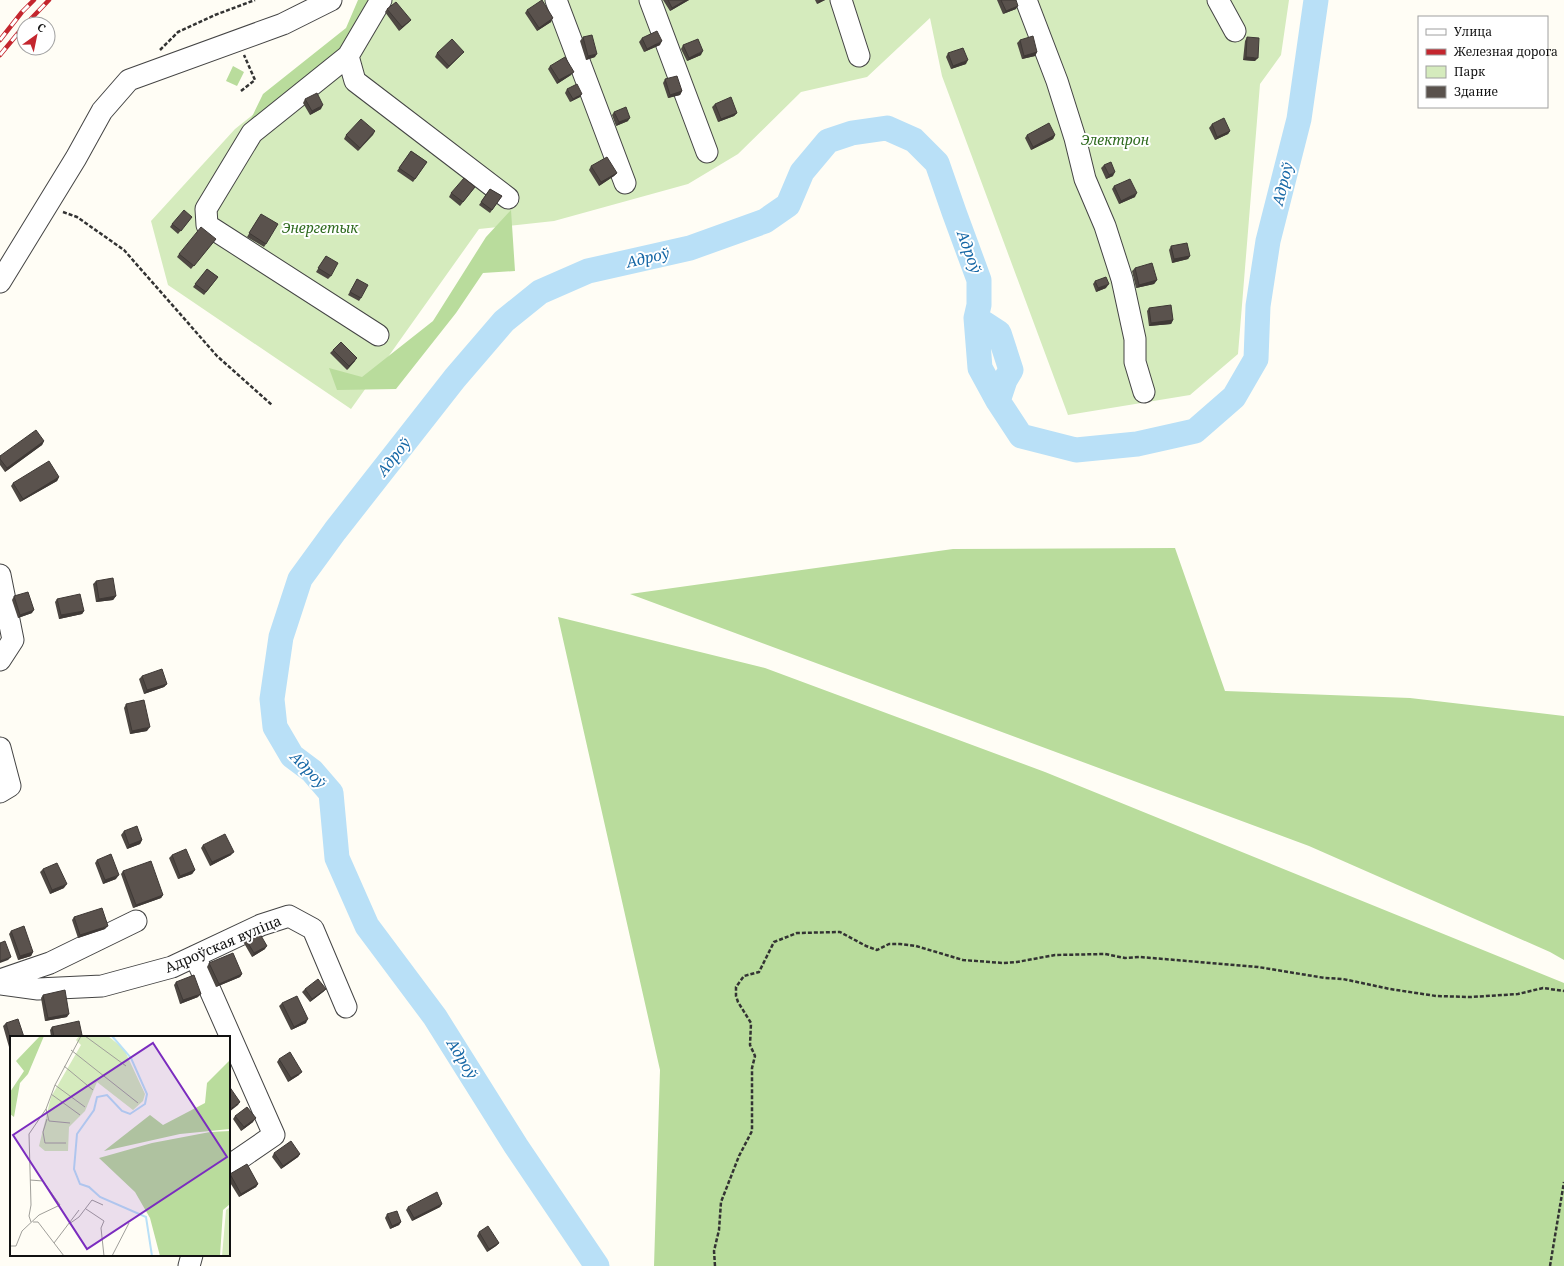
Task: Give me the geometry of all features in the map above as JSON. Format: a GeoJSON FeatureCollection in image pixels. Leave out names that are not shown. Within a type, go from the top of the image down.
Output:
{"type":"FeatureCollection","features":[{"type":"Feature","properties":{"kind":"street"},"geometry":{"type":"LineString","coordinates":[[0,282],[76,158],[102,111],[129,80],[283,24],[331,0]]}},
{"type":"Feature","properties":{"kind":"street"},"geometry":{"type":"LineString","coordinates":[[378,335],[207,225],[206,209],[252,133],[348,56],[381,0]]}},
{"type":"Feature","properties":{"kind":"street"},"geometry":{"type":"LineString","coordinates":[[556,0],[625,183]]}},
{"type":"Feature","properties":{"kind":"street"},"geometry":{"type":"LineString","coordinates":[[650,0],[707,152]]}},
{"type":"Feature","properties":{"kind":"street"},"geometry":{"type":"LineString","coordinates":[[841,0],[859,56]]}},
{"type":"Feature","properties":{"kind":"street"},"geometry":{"type":"LineString","coordinates":[[1026,0],[1057,80],[1075,138],[1085,179],[1105,226],[1122,279],[1134,339],[1135,362],[1144,392]]}},
{"type":"Feature","properties":{"kind":"street"},"geometry":{"type":"LineString","coordinates":[[1218,0],[1235,31]]}},
{"type":"Feature","properties":{"kind":"street"},"geometry":{"type":"LineString","coordinates":[[348,56],[355,81],[508,198]]}},
{"type":"Feature","properties":{"kind":"street"},"geometry":{"type":"LineString","coordinates":[[0,575],[13,640],[0,660]]}},
{"type":"Feature","properties":{"kind":"street"},"geometry":{"type":"LineString","coordinates":[[0,748],[10,786],[0,792]]}},
{"type":"Feature","properties":{"kind":"street","name":"Адроўская вуліца"},"geometry":{"type":"LineString","coordinates":[[0,984],[38,989],[102,986],[172,967],[261,925],[289,916],[313,929],[346,1007]]}},
{"type":"Feature","properties":{"kind":"street"},"geometry":{"type":"LineString","coordinates":[[0,980],[50,963],[136,921]]}},
{"type":"Feature","properties":{"kind":"street"},"geometry":{"type":"LineString","coordinates":[[195,956],[274,1135],[230,1165]]}},
{"type":"Feature","properties":{"kind":"street"},"geometry":{"type":"LineString","coordinates":[[189,1266],[192,1256]]}},
{"type":"Feature","properties":{"kind":"path"},"geometry":{"type":"LineString","coordinates":[[156,54],[178,32],[215,15],[255,0]]}},
{"type":"Feature","properties":{"kind":"path"},"geometry":{"type":"LineString","coordinates":[[238,40],[255,80],[241,91]]}},
{"type":"Feature","properties":{"kind":"path"},"geometry":{"type":"LineString","coordinates":[[46,206],[77,217],[124,250],[217,356],[272,405]]}},
{"type":"Feature","properties":{"kind":"path"},"geometry":{"type":"LineString","coordinates":[[715,1266],[714,1251],[719,1230],[721,1202],[739,1156],[752,1131],[752,1068],[755,1056],[750,1045],[752,1023],[738,1002],[736,987],[744,976],[759,972],[774,942],[797,933],[840,932],[866,946],[877,950],[889,944],[900,944],[916,946],[963,960],[977,962],[1003,963],[1018,962],[1055,955],[1105,954],[1125,958],[1148,957],[1258,967],[1325,978],[1343,979],[1390,989],[1436,996],[1470,997],[1518,994],[1544,988],[1564,991]]}},
{"type":"Feature","properties":{"kind":"path"},"geometry":{"type":"LineString","coordinates":[[1550,1266],[1564,1182]]}},
{"type":"Feature","properties":{"kind":"green space"},"geometry":{"type":"Polygon","coordinates":[[[358,0],[377,0],[344,52],[246,129],[263,94],[346,28],[358,0]]]}},
{"type":"Feature","properties":{"kind":"green space"},"geometry":{"type":"Polygon","coordinates":[[[384,0],[1289,0],[1281,55],[1260,84],[1238,354],[1190,395],[1068,415],[942,76],[930,18],[867,77],[801,92],[738,154],[688,184],[554,221],[479,229],[351,409],[168,285],[151,221],[235,129],[329,54],[384,0]]]}},
{"type":"Feature","properties":{"kind":"green space"},"geometry":{"type":"Polygon","coordinates":[[[233,66],[244,72],[237,86],[226,81],[233,66]]]}},
{"type":"Feature","properties":{"kind":"green space"},"geometry":{"type":"Polygon","coordinates":[[[511,210],[515,271],[483,273],[456,313],[396,389],[337,390],[329,368],[362,377],[433,321],[486,237],[511,210]]]}},
{"type":"Feature","properties":{"kind":"green space"},"geometry":{"type":"Polygon","coordinates":[[[1175,548],[1225,691],[1410,698],[1564,716],[1564,960],[1550,952],[1309,846],[630,594],[953,549],[1175,548]]]}},
{"type":"Feature","properties":{"kind":"green space"},"geometry":{"type":"Polygon","coordinates":[[[558,617],[765,668],[1045,772],[1564,983],[1564,1266],[654,1266],[660,1070],[558,617]]]}},
{"type":"Feature","properties":{"kind":"building"},"geometry":{"type":"Polygon","coordinates":[[[542,0],[553,18],[539,28],[527,10],[542,0]]]}},
{"type":"Feature","properties":{"kind":"building"},"geometry":{"type":"Polygon","coordinates":[[[668,0],[686,0],[672,8],[668,0]]]}},
{"type":"Feature","properties":{"kind":"building"},"geometry":{"type":"Polygon","coordinates":[[[1001,0],[1016,0],[1018,6],[1006,11],[1001,0]]]}},
{"type":"Feature","properties":{"kind":"building"},"geometry":{"type":"Polygon","coordinates":[[[396,2],[411,20],[402,27],[387,9],[396,2]]]}},
{"type":"Feature","properties":{"kind":"building"},"geometry":{"type":"Polygon","coordinates":[[[657,31],[662,41],[647,49],[642,38],[657,31]]]}},
{"type":"Feature","properties":{"kind":"building"},"geometry":{"type":"Polygon","coordinates":[[[592,35],[597,54],[588,56],[583,37],[592,35]]]}},
{"type":"Feature","properties":{"kind":"building"},"geometry":{"type":"Polygon","coordinates":[[[1033,36],[1037,52],[1024,56],[1020,40],[1033,36]]]}},
{"type":"Feature","properties":{"kind":"building"},"geometry":{"type":"Polygon","coordinates":[[[1247,37],[1259,38],[1258,58],[1246,57],[1247,37]]]}},
{"type":"Feature","properties":{"kind":"building"},"geometry":{"type":"Polygon","coordinates":[[[452,39],[464,52],[449,66],[437,53],[452,39]]]}},
{"type":"Feature","properties":{"kind":"building"},"geometry":{"type":"Polygon","coordinates":[[[698,39],[703,51],[689,58],[683,45],[698,39]]]}},
{"type":"Feature","properties":{"kind":"building"},"geometry":{"type":"Polygon","coordinates":[[[963,48],[968,60],[953,66],[948,53],[963,48]]]}},
{"type":"Feature","properties":{"kind":"building"},"geometry":{"type":"Polygon","coordinates":[[[565,57],[574,72],[559,80],[550,66],[565,57]]]}},
{"type":"Feature","properties":{"kind":"building"},"geometry":{"type":"Polygon","coordinates":[[[677,76],[682,91],[670,95],[665,79],[677,76]]]}},
{"type":"Feature","properties":{"kind":"building"},"geometry":{"type":"Polygon","coordinates":[[[577,84],[582,94],[573,99],[567,89],[577,84]]]}},
{"type":"Feature","properties":{"kind":"building"},"geometry":{"type":"Polygon","coordinates":[[[317,93],[323,105],[312,111],[305,99],[317,93]]]}},
{"type":"Feature","properties":{"kind":"building"},"geometry":{"type":"Polygon","coordinates":[[[731,97],[737,113],[721,119],[715,104],[731,97]]]}},
{"type":"Feature","properties":{"kind":"building"},"geometry":{"type":"Polygon","coordinates":[[[626,107],[630,118],[619,122],[614,112],[626,107]]]}},
{"type":"Feature","properties":{"kind":"building"},"geometry":{"type":"Polygon","coordinates":[[[1224,118],[1230,131],[1217,137],[1212,124],[1224,118]]]}},
{"type":"Feature","properties":{"kind":"building"},"geometry":{"type":"Polygon","coordinates":[[[361,119],[375,131],[360,148],[346,135],[361,119]]]}},
{"type":"Feature","properties":{"kind":"building"},"geometry":{"type":"Polygon","coordinates":[[[1049,123],[1055,135],[1033,147],[1027,135],[1049,123]]]}},
{"type":"Feature","properties":{"kind":"building"},"geometry":{"type":"Polygon","coordinates":[[[411,151],[427,162],[415,179],[399,168],[411,151]]]}},
{"type":"Feature","properties":{"kind":"building"},"geometry":{"type":"Polygon","coordinates":[[[607,157],[617,173],[601,182],[591,166],[607,157]]]}},
{"type":"Feature","properties":{"kind":"building"},"geometry":{"type":"Polygon","coordinates":[[[1111,162],[1115,172],[1109,175],[1104,165],[1111,162]]]}},
{"type":"Feature","properties":{"kind":"building"},"geometry":{"type":"Polygon","coordinates":[[[464,178],[475,187],[463,202],[451,193],[464,178]]]}},
{"type":"Feature","properties":{"kind":"building"},"geometry":{"type":"Polygon","coordinates":[[[1130,179],[1137,193],[1121,201],[1114,186],[1130,179]]]}},
{"type":"Feature","properties":{"kind":"building"},"geometry":{"type":"Polygon","coordinates":[[[490,189],[502,196],[492,210],[481,202],[490,189]]]}},
{"type":"Feature","properties":{"kind":"building"},"geometry":{"type":"Polygon","coordinates":[[[184,210],[192,217],[181,231],[172,224],[184,210]]]}},
{"type":"Feature","properties":{"kind":"building"},"geometry":{"type":"Polygon","coordinates":[[[261,214],[278,224],[266,244],[249,233],[261,214]]]}},
{"type":"Feature","properties":{"kind":"building"},"geometry":{"type":"Polygon","coordinates":[[[201,227],[216,239],[194,266],[179,254],[201,227]]]}},
{"type":"Feature","properties":{"kind":"building"},"geometry":{"type":"Polygon","coordinates":[[[1187,243],[1190,256],[1174,259],[1171,246],[1187,243]]]}},
{"type":"Feature","properties":{"kind":"building"},"geometry":{"type":"Polygon","coordinates":[[[326,256],[338,263],[331,276],[318,268],[326,256]]]}},
{"type":"Feature","properties":{"kind":"building"},"geometry":{"type":"Polygon","coordinates":[[[1152,263],[1157,280],[1139,285],[1135,268],[1152,263]]]}},
{"type":"Feature","properties":{"kind":"building"},"geometry":{"type":"Polygon","coordinates":[[[207,269],[218,277],[206,292],[195,284],[207,269]]]}},
{"type":"Feature","properties":{"kind":"building"},"geometry":{"type":"Polygon","coordinates":[[[1106,277],[1109,284],[1098,288],[1095,281],[1106,277]]]}},
{"type":"Feature","properties":{"kind":"building"},"geometry":{"type":"Polygon","coordinates":[[[357,279],[368,285],[361,298],[350,292],[357,279]]]}},
{"type":"Feature","properties":{"kind":"building"},"geometry":{"type":"Polygon","coordinates":[[[1171,305],[1173,320],[1151,323],[1149,308],[1171,305]]]}},
{"type":"Feature","properties":{"kind":"building"},"geometry":{"type":"Polygon","coordinates":[[[341,342],[357,358],[349,366],[333,350],[341,342]]]}},
{"type":"Feature","properties":{"kind":"building"},"geometry":{"type":"Polygon","coordinates":[[[36,430],[44,441],[7,468],[0,459],[0,456],[36,430]]]}},
{"type":"Feature","properties":{"kind":"building"},"geometry":{"type":"Polygon","coordinates":[[[49,461],[59,477],[23,499],[13,483],[49,461]]]}},
{"type":"Feature","properties":{"kind":"building"},"geometry":{"type":"Polygon","coordinates":[[[113,578],[116,596],[99,599],[96,581],[113,578]]]}},
{"type":"Feature","properties":{"kind":"building"},"geometry":{"type":"Polygon","coordinates":[[[28,592],[34,610],[20,615],[14,596],[28,592]]]}},
{"type":"Feature","properties":{"kind":"building"},"geometry":{"type":"Polygon","coordinates":[[[80,594],[84,611],[61,615],[57,599],[80,594]]]}},
{"type":"Feature","properties":{"kind":"building"},"geometry":{"type":"Polygon","coordinates":[[[162,669],[167,684],[147,690],[142,676],[162,669]]]}},
{"type":"Feature","properties":{"kind":"building"},"geometry":{"type":"Polygon","coordinates":[[[144,700],[150,727],[132,731],[126,704],[144,700]]]}},
{"type":"Feature","properties":{"kind":"building"},"geometry":{"type":"Polygon","coordinates":[[[137,826],[142,840],[129,845],[124,831],[137,826]]]}},
{"type":"Feature","properties":{"kind":"building"},"geometry":{"type":"Polygon","coordinates":[[[225,834],[234,852],[212,862],[203,845],[225,834]]]}},
{"type":"Feature","properties":{"kind":"building"},"geometry":{"type":"Polygon","coordinates":[[[186,849],[195,870],[180,876],[172,855],[186,849]]]}},
{"type":"Feature","properties":{"kind":"building"},"geometry":{"type":"Polygon","coordinates":[[[111,854],[119,875],[105,880],[97,860],[111,854]]]}},
{"type":"Feature","properties":{"kind":"building"},"geometry":{"type":"Polygon","coordinates":[[[151,861],[163,895],[136,905],[123,871],[151,861]]]}},
{"type":"Feature","properties":{"kind":"building"},"geometry":{"type":"Polygon","coordinates":[[[57,863],[67,884],[52,890],[43,869],[57,863]]]}},
{"type":"Feature","properties":{"kind":"building"},"geometry":{"type":"Polygon","coordinates":[[[102,908],[108,926],[80,935],[74,917],[102,908]]]}},
{"type":"Feature","properties":{"kind":"building"},"geometry":{"type":"Polygon","coordinates":[[[24,926],[33,952],[20,956],[11,931],[24,926]]]}},
{"type":"Feature","properties":{"kind":"building"},"geometry":{"type":"Polygon","coordinates":[[[256,927],[267,946],[254,953],[243,935],[256,927]]]}},
{"type":"Feature","properties":{"kind":"building"},"geometry":{"type":"Polygon","coordinates":[[[5,941],[11,957],[0,961],[0,943],[5,941]]]}},
{"type":"Feature","properties":{"kind":"building"},"geometry":{"type":"Polygon","coordinates":[[[233,953],[242,974],[219,984],[209,963],[233,953]]]}},
{"type":"Feature","properties":{"kind":"building"},"geometry":{"type":"Polygon","coordinates":[[[194,975],[201,994],[183,1000],[176,982],[194,975]]]}},
{"type":"Feature","properties":{"kind":"building"},"geometry":{"type":"Polygon","coordinates":[[[318,979],[326,989],[312,999],[305,989],[318,979]]]}},
{"type":"Feature","properties":{"kind":"building"},"geometry":{"type":"Polygon","coordinates":[[[65,990],[69,1014],[48,1018],[43,995],[65,990]]]}},
{"type":"Feature","properties":{"kind":"building"},"geometry":{"type":"Polygon","coordinates":[[[297,996],[308,1019],[294,1027],[282,1003],[297,996]]]}},
{"type":"Feature","properties":{"kind":"building"},"geometry":{"type":"Polygon","coordinates":[[[18,1019],[24,1036],[10,1036],[10,1037],[6,1023],[18,1019]]]}},
{"type":"Feature","properties":{"kind":"building"},"geometry":{"type":"Polygon","coordinates":[[[79,1021],[82,1035],[54,1036],[52,1027],[79,1021]]]}},
{"type":"Feature","properties":{"kind":"building"},"geometry":{"type":"Polygon","coordinates":[[[290,1052],[302,1072],[291,1078],[279,1059],[290,1052]]]}},
{"type":"Feature","properties":{"kind":"building"},"geometry":{"type":"Polygon","coordinates":[[[230,1087],[240,1102],[230,1109],[230,1087]]]}},
{"type":"Feature","properties":{"kind":"building"},"geometry":{"type":"Polygon","coordinates":[[[247,1107],[256,1118],[244,1127],[235,1116],[247,1107]]]}},
{"type":"Feature","properties":{"kind":"building"},"geometry":{"type":"Polygon","coordinates":[[[291,1141],[300,1154],[283,1166],[274,1153],[291,1141]]]}},
{"type":"Feature","properties":{"kind":"building"},"geometry":{"type":"Polygon","coordinates":[[[247,1164],[258,1184],[241,1194],[230,1174],[247,1164]]]}},
{"type":"Feature","properties":{"kind":"building"},"geometry":{"type":"Polygon","coordinates":[[[437,1192],[442,1204],[414,1218],[408,1207],[437,1192]]]}},
{"type":"Feature","properties":{"kind":"building"},"geometry":{"type":"Polygon","coordinates":[[[397,1211],[401,1222],[392,1226],[387,1214],[397,1211]]]}},
{"type":"Feature","properties":{"kind":"building"},"geometry":{"type":"Polygon","coordinates":[[[488,1226],[499,1243],[489,1249],[479,1232],[488,1226]]]}},
{"type":"Feature","properties":{"kind":"waterway","name":"Адроў"},"geometry":{"type":"LineString","coordinates":[[597,1266],[516,1146],[435,1017],[367,926],[337,858],[331,793],[312,771],[292,756],[275,727],[272,699],[281,637],[300,579],[335,531],[455,378],[504,321],[540,292],[588,271],[690,248],[765,221],[788,205],[802,172],[828,141],[852,133],[887,128],[914,140],[937,163],[979,280],[979,305],[976,318],[980,368],[998,401],[1021,436],[1076,450],[1137,444],[1195,431],[1234,397],[1256,359],[1258,306],[1268,241],[1299,119],[1316,0]]}},
{"type":"Feature","properties":{"kind":"waterway"},"geometry":{"type":"LineString","coordinates":[[976,318],[999,333],[1011,370],[1005,380],[998,401]]}},
{"type":"Feature","properties":{"kind":"railway"},"geometry":{"type":"LineString","coordinates":[[0,40],[22,12],[34,0]]}},
{"type":"Feature","properties":{"kind":"railway"},"geometry":{"type":"LineString","coordinates":[[34,16],[49,0]]}},
{"type":"Feature","properties":{"kind":"railway"},"geometry":{"type":"LineString","coordinates":[[0,55],[16,36]]}},
{"type":"Feature","properties":{"kind":"park label","name":"Электрон"},"geometry":{"type":"Point","coordinates":[1115,140]}},
{"type":"Feature","properties":{"kind":"park label","name":"Энергетык"},"geometry":{"type":"Point","coordinates":[320,228]}}]}
